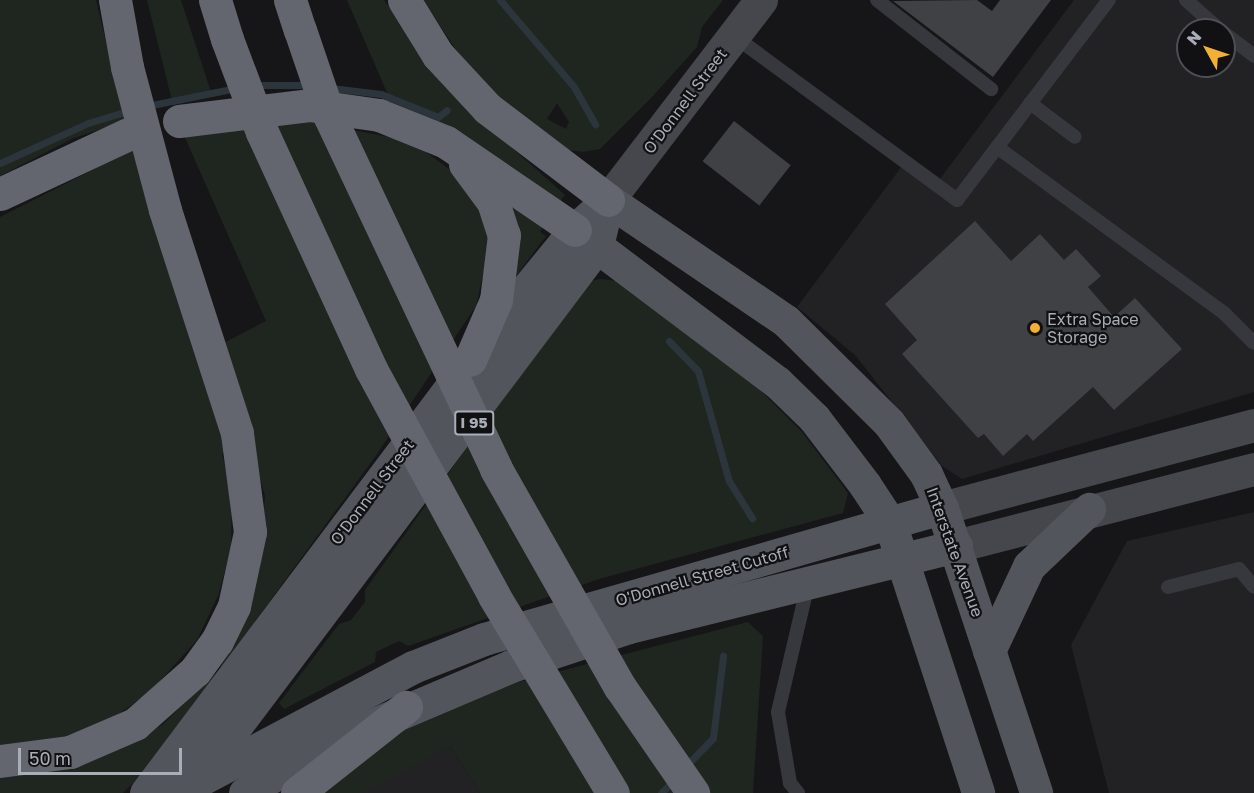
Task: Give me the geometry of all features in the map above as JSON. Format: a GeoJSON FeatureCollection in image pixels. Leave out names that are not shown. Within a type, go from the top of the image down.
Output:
{"type":"FeatureCollection","features":[{"type":"Feature","properties":{"kind":"highway"},"geometry":{"type":"LineString","coordinates":[[0,761],[70,753],[135,724],[187,679],[217,641],[234,606],[250,532],[237,433],[165,210],[127,67],[115,0]]}},
{"type":"Feature","properties":{"kind":"highway"},"geometry":{"type":"LineString","coordinates":[[215,0],[262,132],[371,369],[500,606],[613,793]]}},
{"type":"Feature","properties":{"kind":"highway","name":"I 95"},"geometry":{"type":"LineString","coordinates":[[290,0],[329,115],[496,469],[620,687],[693,793]]}},
{"type":"Feature","properties":{"kind":"highway"},"geometry":{"type":"LineString","coordinates":[[404,0],[438,55],[488,108],[608,200]]}},
{"type":"Feature","properties":{"kind":"highway"},"geometry":{"type":"LineString","coordinates":[[179,121],[309,105],[379,115],[446,142],[586,238]]}},
{"type":"Feature","properties":{"kind":"highway"},"geometry":{"type":"LineString","coordinates":[[0,194],[128,134]]}},
{"type":"Feature","properties":{"kind":"highway"},"geometry":{"type":"LineString","coordinates":[[446,142],[493,202],[504,235],[496,300],[470,360]]}},
{"type":"Feature","properties":{"kind":"highway"},"geometry":{"type":"LineString","coordinates":[[297,793],[406,707]]}},
{"type":"Feature","properties":{"kind":"main road","name":"O'Donnell Street"},"geometry":{"type":"LineString","coordinates":[[185,790],[586,238],[608,200],[761,0]]}},
{"type":"Feature","properties":{"kind":"main road","name":"Interstate Avenue"},"geometry":{"type":"LineString","coordinates":[[608,200],[786,321],[827,356],[889,423],[926,474],[956,546],[1036,793]]}},
{"type":"Feature","properties":{"kind":"main road","name":"O'Donnell Street"},"geometry":{"type":"LineString","coordinates":[[146,793],[470,360],[586,238]]}},
{"type":"Feature","properties":{"kind":"main road"},"geometry":{"type":"LineString","coordinates":[[586,238],[777,382],[814,418],[890,523],[978,793]]}},
{"type":"Feature","properties":{"kind":"main road","name":"O'Donnell Street Cutoff"},"geometry":{"type":"LineString","coordinates":[[185,790],[413,667],[484,639],[942,508],[1254,425]]}},
{"type":"Feature","properties":{"kind":"main road","name":"O'Donnell Street Cutoff"},"geometry":{"type":"LineString","coordinates":[[245,793],[318,748],[406,707],[629,627],[808,584],[1089,509],[1254,469]]}},
{"type":"Feature","properties":{"kind":"main road"},"geometry":{"type":"LineString","coordinates":[[990,651],[1029,567],[1089,509]]}},
{"type":"Feature","properties":{"kind":"lane"},"geometry":{"type":"LineString","coordinates":[[877,0],[991,89]]}},
{"type":"Feature","properties":{"kind":"lane"},"geometry":{"type":"LineString","coordinates":[[734,36],[957,200],[1109,0]]}},
{"type":"Feature","properties":{"kind":"lane"},"geometry":{"type":"LineString","coordinates":[[1186,0],[1206,18]]}},
{"type":"Feature","properties":{"kind":"lane"},"geometry":{"type":"LineString","coordinates":[[1236,42],[1254,56]]}},
{"type":"Feature","properties":{"kind":"lane"},"geometry":{"type":"LineString","coordinates":[[1030,103],[1075,137]]}},
{"type":"Feature","properties":{"kind":"lane"},"geometry":{"type":"LineString","coordinates":[[997,147],[1224,313],[1254,344]]}},
{"type":"Feature","properties":{"kind":"lane"},"geometry":{"type":"LineString","coordinates":[[1168,587],[1239,569],[1254,587]]}},
{"type":"Feature","properties":{"kind":"lane"},"geometry":{"type":"LineString","coordinates":[[798,793],[790,783],[778,712],[808,584]]}},
{"type":"Feature","properties":{"kind":"shaded area"},"geometry":{"type":"Polygon","coordinates":[[[0,0],[96,0],[125,121],[74,138],[0,176],[0,0]]]}},
{"type":"Feature","properties":{"kind":"shaded area"},"geometry":{"type":"Polygon","coordinates":[[[147,0],[181,0],[212,95],[173,105],[147,0]]]}},
{"type":"Feature","properties":{"kind":"shaded area"},"geometry":{"type":"Polygon","coordinates":[[[347,0],[384,0],[425,58],[482,121],[565,195],[558,204],[452,129],[391,102],[347,0]]]}},
{"type":"Feature","properties":{"kind":"shaded area"},"geometry":{"type":"Polygon","coordinates":[[[423,0],[723,0],[702,27],[697,47],[653,96],[600,149],[583,152],[561,149],[521,122],[468,68],[423,0]],[[557,103],[547,119],[566,129],[569,122],[557,103]]]}},
{"type":"Feature","properties":{"kind":"shaded area"},"geometry":{"type":"Polygon","coordinates":[[[1074,0],[1254,0],[1254,392],[962,479],[942,466],[856,356],[797,307],[908,158],[939,180],[1074,0]]]}},
{"type":"Feature","properties":{"kind":"shaded area"},"geometry":{"type":"Polygon","coordinates":[[[298,120],[411,141],[461,178],[473,194],[490,242],[476,306],[375,457],[148,768],[123,793],[0,793],[0,776],[85,764],[162,725],[219,670],[249,609],[260,567],[265,496],[220,345],[266,321],[183,133],[298,120]]]}},
{"type":"Feature","properties":{"kind":"shaded area"},"geometry":{"type":"Polygon","coordinates":[[[132,150],[227,447],[222,454],[232,496],[231,548],[218,596],[197,640],[149,693],[113,718],[51,743],[0,749],[0,217],[132,150]]]}},
{"type":"Feature","properties":{"kind":"shaded area"},"geometry":{"type":"Polygon","coordinates":[[[506,201],[543,227],[540,232],[546,236],[513,280],[506,201]]]}},
{"type":"Feature","properties":{"kind":"shaded area"},"geometry":{"type":"Polygon","coordinates":[[[600,279],[618,281],[752,382],[802,432],[848,493],[843,513],[599,579],[408,646],[399,641],[376,652],[375,662],[284,709],[279,703],[339,624],[351,620],[365,602],[365,590],[498,404],[591,281],[600,279]]]}},
{"type":"Feature","properties":{"kind":"shaded area"},"geometry":{"type":"Polygon","coordinates":[[[1254,512],[1254,793],[1109,793],[1071,645],[1127,541],[1254,512]]]}},
{"type":"Feature","properties":{"kind":"shaded area"},"geometry":{"type":"Polygon","coordinates":[[[748,622],[763,636],[753,793],[480,793],[451,747],[362,793],[304,793],[391,731],[507,685],[748,622]]]}},
{"type":"Feature","properties":{"kind":"shaded area"},"geometry":{"type":"Polygon","coordinates":[[[451,747],[480,793],[362,793],[369,785],[451,747]]]}},
{"type":"Feature","properties":{"kind":"building"},"geometry":{"type":"Polygon","coordinates":[[[977,0],[992,11],[1000,0],[1051,0],[993,77],[893,1],[977,0]]]}},
{"type":"Feature","properties":{"kind":"building"},"geometry":{"type":"Polygon","coordinates":[[[734,121],[791,165],[759,206],[703,161],[734,121]]]}},
{"type":"Feature","properties":{"kind":"building","name":"Extra Space Storage"},"geometry":{"type":"Polygon","coordinates":[[[975,221],[1011,261],[1040,234],[1064,260],[1076,249],[1101,276],[1088,287],[1114,317],[1135,298],[1182,349],[1114,410],[1093,387],[1033,441],[1027,434],[1003,456],[984,434],[978,438],[902,354],[917,340],[885,304],[975,221]]]}},
{"type":"Feature","properties":{"kind":"waterway"},"geometry":{"type":"LineString","coordinates":[[500,0],[574,87],[595,124]]}},
{"type":"Feature","properties":{"kind":"waterway"},"geometry":{"type":"LineString","coordinates":[[253,85],[308,85]]}},
{"type":"Feature","properties":{"kind":"waterway"},"geometry":{"type":"LineString","coordinates":[[147,106],[236,88]]}},
{"type":"Feature","properties":{"kind":"waterway"},"geometry":{"type":"LineString","coordinates":[[331,88],[381,94],[438,117],[447,110]]}},
{"type":"Feature","properties":{"kind":"waterway"},"geometry":{"type":"LineString","coordinates":[[0,163],[88,123],[131,110]]}},
{"type":"Feature","properties":{"kind":"waterway"},"geometry":{"type":"LineString","coordinates":[[669,341],[698,371],[729,481],[752,518]]}},
{"type":"Feature","properties":{"kind":"waterway"},"geometry":{"type":"LineString","coordinates":[[685,767],[713,738],[723,656]]}},
{"type":"Feature","properties":{"kind":"waterway"},"geometry":{"type":"LineString","coordinates":[[661,793],[674,780]]}},
{"type":"Feature","properties":{"kind":"place","name":"Extra Space Storage"},"geometry":{"type":"Point","coordinates":[1035,328]}}]}
